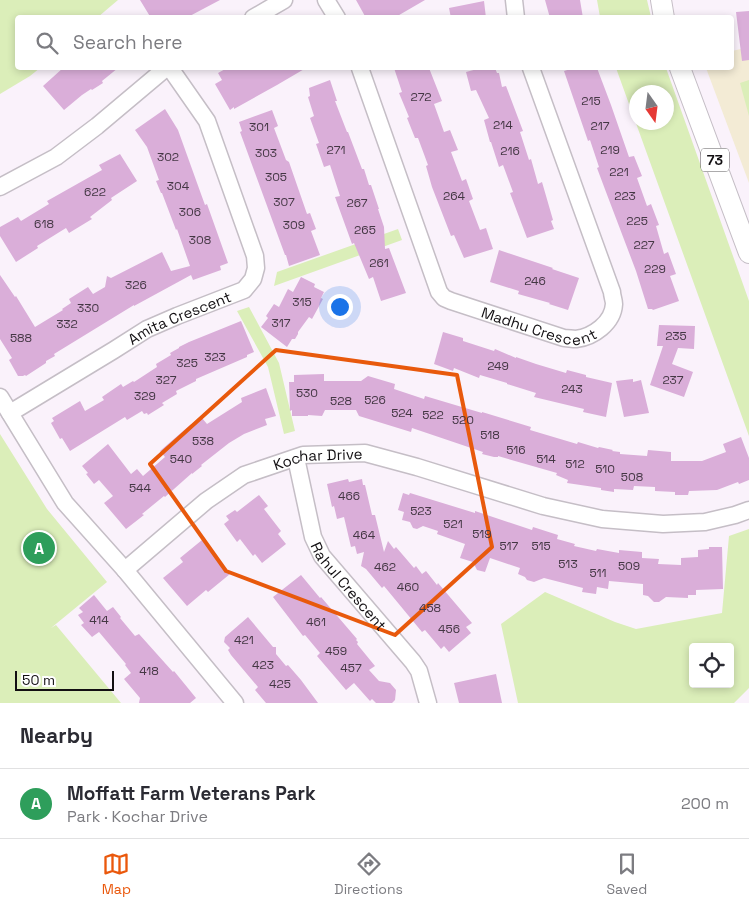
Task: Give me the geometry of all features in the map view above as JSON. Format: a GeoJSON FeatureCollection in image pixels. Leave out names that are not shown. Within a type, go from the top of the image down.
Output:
{"type":"FeatureCollection","features":[{"type":"Feature","properties":{"kind":"main road"},"geometry":{"type":"LineString","coordinates":[[661,0],[664,15]]}},
{"type":"Feature","properties":{"kind":"main road","name":"73"},"geometry":{"type":"LineString","coordinates":[[681,70],[749,253]]}},
{"type":"Feature","properties":{"kind":"street"},"geometry":{"type":"LineString","coordinates":[[258,15],[284,0]]}},
{"type":"Feature","properties":{"kind":"street"},"geometry":{"type":"LineString","coordinates":[[326,0],[335,15]]}},
{"type":"Feature","properties":{"kind":"street"},"geometry":{"type":"LineString","coordinates":[[514,0],[516,15]]}},
{"type":"Feature","properties":{"kind":"street"},"geometry":{"type":"LineString","coordinates":[[0,187],[56,158],[164,70]]}},
{"type":"Feature","properties":{"kind":"street","name":"Amita Crescent"},"geometry":{"type":"LineString","coordinates":[[10,412],[147,329],[244,290],[252,279],[256,268],[255,256],[207,121],[171,70]]}},
{"type":"Feature","properties":{"kind":"street","name":"Madhu Crescent"},"geometry":{"type":"LineString","coordinates":[[361,70],[439,292],[444,298],[460,304],[564,338],[576,339],[600,330],[610,318],[614,305],[612,292],[532,70]]}},
{"type":"Feature","properties":{"kind":"street"},"geometry":{"type":"LineString","coordinates":[[0,397],[65,503],[125,570],[235,703]]}},
{"type":"Feature","properties":{"kind":"street","name":"Kochar Drive"},"geometry":{"type":"LineString","coordinates":[[125,570],[206,500],[244,475],[303,455],[365,453],[543,506],[602,519],[662,524],[705,522],[749,510]]}},
{"type":"Feature","properties":{"kind":"street","name":"Rahul Crescent"},"geometry":{"type":"LineString","coordinates":[[296,458],[313,536],[318,549],[413,662],[419,671],[428,703]]}},
{"type":"Feature","properties":{"kind":"highlighted area"},"geometry":{"type":"Polygon","coordinates":[[[276,350],[457,375],[492,547],[395,635],[226,571],[150,464],[276,350]]]}},
{"type":"Feature","properties":{"kind":"shaded area"},"geometry":{"type":"Polygon","coordinates":[[[749,47],[749,183],[707,70],[734,70],[734,51],[749,47]]]}},
{"type":"Feature","properties":{"kind":"green space"},"geometry":{"type":"Polygon","coordinates":[[[0,0],[118,0],[100,15],[15,15],[15,70],[38,70],[0,94],[0,0]]]}},
{"type":"Feature","properties":{"kind":"green space"},"geometry":{"type":"Polygon","coordinates":[[[597,0],[647,0],[651,15],[600,15],[597,0]]]}},
{"type":"Feature","properties":{"kind":"green space"},"geometry":{"type":"Polygon","coordinates":[[[617,70],[667,70],[672,85],[629,85],[629,104],[617,70]]]}},
{"type":"Feature","properties":{"kind":"green space"},"geometry":{"type":"Polygon","coordinates":[[[749,80],[749,116],[740,83],[749,80]]]}},
{"type":"Feature","properties":{"kind":"green space"},"geometry":{"type":"Polygon","coordinates":[[[674,90],[749,301],[749,436],[638,130],[674,130],[674,90]]]}},
{"type":"Feature","properties":{"kind":"green space"},"geometry":{"type":"Polygon","coordinates":[[[398,229],[402,240],[274,286],[277,272],[398,229]]]}},
{"type":"Feature","properties":{"kind":"green space"},"geometry":{"type":"Polygon","coordinates":[[[249,307],[279,363],[295,431],[284,434],[268,367],[237,311],[249,307]]]}},
{"type":"Feature","properties":{"kind":"green space"},"geometry":{"type":"Polygon","coordinates":[[[0,434],[47,509],[107,582],[51,628],[56,625],[121,703],[0,703],[0,434]]]}},
{"type":"Feature","properties":{"kind":"green space"},"geometry":{"type":"Polygon","coordinates":[[[749,529],[749,688],[734,703],[518,703],[501,624],[545,592],[636,629],[722,613],[729,536],[749,529]]]}},
{"type":"Feature","properties":{"kind":"building"},"geometry":{"type":"Polygon","coordinates":[[[140,0],[220,0],[192,15],[149,15],[140,0]]]}},
{"type":"Feature","properties":{"kind":"building"},"geometry":{"type":"Polygon","coordinates":[[[356,0],[425,0],[399,15],[364,15],[356,0]]]}},
{"type":"Feature","properties":{"kind":"building"},"geometry":{"type":"Polygon","coordinates":[[[545,0],[580,0],[582,15],[549,15],[545,0]]]}},
{"type":"Feature","properties":{"kind":"building"},"geometry":{"type":"Polygon","coordinates":[[[484,1],[486,15],[450,15],[449,8],[484,1]]]}},
{"type":"Feature","properties":{"kind":"building"},"geometry":{"type":"Polygon","coordinates":[[[749,11],[749,60],[742,61],[736,12],[749,11]]]}},
{"type":"Feature","properties":{"kind":"building"},"geometry":{"type":"Polygon","coordinates":[[[61,70],[116,70],[102,81],[103,83],[82,95],[64,110],[43,86],[61,70]]]}},
{"type":"Feature","properties":{"kind":"building"},"geometry":{"type":"Polygon","coordinates":[[[223,70],[303,70],[230,110],[215,84],[222,80],[218,73],[223,70]]]}},
{"type":"Feature","properties":{"kind":"building"},"geometry":{"type":"Polygon","coordinates":[[[395,70],[430,70],[442,101],[434,104],[444,132],[450,130],[458,150],[451,152],[462,181],[466,179],[473,199],[469,201],[480,230],[486,228],[493,249],[464,258],[454,235],[451,236],[432,187],[426,166],[428,165],[418,138],[415,138],[407,118],[409,117],[399,93],[402,92],[395,70]]]}},
{"type":"Feature","properties":{"kind":"building"},"geometry":{"type":"Polygon","coordinates":[[[496,70],[499,73],[502,87],[506,86],[523,131],[520,132],[529,160],[531,159],[538,184],[542,182],[554,229],[527,238],[510,193],[513,192],[503,165],[499,167],[490,142],[484,120],[489,118],[476,90],[471,91],[466,72],[496,70]]]}},
{"type":"Feature","properties":{"kind":"building"},"geometry":{"type":"Polygon","coordinates":[[[598,70],[629,157],[634,156],[642,176],[637,178],[647,206],[651,204],[659,225],[656,226],[664,254],[668,252],[676,274],[670,276],[679,301],[653,310],[648,309],[636,271],[597,168],[599,167],[590,140],[588,141],[564,71],[598,70]]]}},
{"type":"Feature","properties":{"kind":"building"},"geometry":{"type":"Polygon","coordinates":[[[330,80],[337,101],[335,101],[362,169],[364,169],[369,185],[371,185],[379,209],[384,227],[385,249],[389,248],[406,293],[381,301],[373,277],[369,279],[354,243],[352,244],[335,197],[340,196],[330,165],[324,167],[316,144],[319,143],[310,118],[314,116],[308,97],[310,96],[309,88],[330,80]]]}},
{"type":"Feature","properties":{"kind":"building"},"geometry":{"type":"Polygon","coordinates":[[[165,109],[178,130],[228,263],[220,266],[221,270],[193,280],[191,275],[134,305],[54,354],[55,356],[26,376],[18,376],[9,360],[12,358],[0,339],[0,275],[16,296],[35,327],[63,310],[71,303],[69,299],[88,287],[93,294],[105,287],[107,276],[111,278],[162,252],[171,271],[190,266],[177,229],[156,181],[159,180],[147,147],[135,130],[165,109]]]}},
{"type":"Feature","properties":{"kind":"building"},"geometry":{"type":"Polygon","coordinates":[[[272,110],[278,126],[274,128],[286,160],[289,162],[307,214],[310,213],[316,229],[311,231],[320,255],[289,266],[240,132],[242,131],[239,122],[272,110]]]}},
{"type":"Feature","properties":{"kind":"building"},"geometry":{"type":"Polygon","coordinates":[[[120,154],[137,181],[111,198],[112,200],[90,217],[92,219],[69,233],[66,228],[16,262],[0,236],[0,227],[18,217],[21,221],[49,204],[47,201],[102,170],[99,165],[120,154]]]}},
{"type":"Feature","properties":{"kind":"building"},"geometry":{"type":"Polygon","coordinates":[[[499,250],[579,278],[568,310],[518,294],[519,291],[490,282],[499,250]]]}},
{"type":"Feature","properties":{"kind":"building"},"geometry":{"type":"Polygon","coordinates":[[[301,277],[315,284],[314,287],[324,292],[321,298],[323,299],[312,319],[309,317],[295,339],[292,339],[287,347],[261,327],[268,318],[266,316],[274,304],[279,307],[288,289],[293,292],[301,277]]]}},
{"type":"Feature","properties":{"kind":"building"},"geometry":{"type":"Polygon","coordinates":[[[241,321],[254,352],[247,355],[247,357],[196,379],[196,381],[176,391],[177,394],[162,403],[164,405],[148,415],[142,411],[127,420],[125,417],[70,451],[62,438],[60,439],[51,423],[54,421],[52,418],[80,401],[85,411],[104,400],[102,397],[121,384],[123,387],[134,382],[157,367],[156,364],[171,355],[170,353],[179,347],[241,321]]]}},
{"type":"Feature","properties":{"kind":"building"},"geometry":{"type":"Polygon","coordinates":[[[659,325],[695,326],[694,349],[678,348],[672,364],[693,372],[684,397],[650,385],[663,346],[657,346],[659,325]]]}},
{"type":"Feature","properties":{"kind":"building"},"geometry":{"type":"Polygon","coordinates":[[[443,332],[463,338],[463,341],[494,351],[495,349],[516,358],[566,373],[567,370],[612,383],[606,417],[583,412],[584,409],[534,397],[536,393],[507,383],[480,375],[479,378],[454,368],[453,371],[434,364],[443,332]]]}},
{"type":"Feature","properties":{"kind":"building"},"geometry":{"type":"Polygon","coordinates":[[[324,374],[324,381],[361,381],[368,376],[395,384],[394,389],[424,399],[425,396],[531,427],[530,430],[577,444],[578,442],[613,450],[620,452],[620,454],[647,456],[648,450],[671,452],[671,461],[702,461],[726,452],[723,444],[741,437],[749,458],[749,480],[717,490],[689,491],[688,495],[675,495],[675,492],[655,491],[655,487],[634,486],[633,490],[614,489],[614,492],[567,483],[568,480],[556,475],[557,473],[498,456],[482,454],[483,452],[412,428],[411,432],[359,416],[356,410],[325,410],[322,416],[292,416],[292,410],[290,411],[289,382],[294,382],[294,375],[324,374]]]}},
{"type":"Feature","properties":{"kind":"building"},"geometry":{"type":"Polygon","coordinates":[[[633,379],[633,382],[641,380],[649,413],[624,417],[616,381],[633,379]]]}},
{"type":"Feature","properties":{"kind":"building"},"geometry":{"type":"Polygon","coordinates":[[[266,388],[276,416],[265,419],[267,425],[244,434],[229,443],[126,529],[104,503],[113,496],[99,480],[94,484],[82,466],[108,444],[131,474],[137,469],[143,476],[165,457],[160,451],[190,425],[202,418],[207,424],[242,402],[241,398],[266,388]]]}},
{"type":"Feature","properties":{"kind":"building"},"geometry":{"type":"Polygon","coordinates":[[[348,479],[349,482],[362,479],[363,485],[365,485],[384,552],[388,541],[394,549],[396,547],[414,568],[416,566],[422,574],[426,571],[472,623],[466,627],[471,633],[449,652],[444,646],[441,649],[425,630],[422,632],[384,586],[382,588],[366,569],[361,566],[364,552],[357,554],[355,546],[351,547],[344,517],[337,519],[334,506],[332,507],[327,484],[348,479]]]}},
{"type":"Feature","properties":{"kind":"building"},"geometry":{"type":"Polygon","coordinates":[[[403,493],[409,495],[410,493],[475,513],[475,511],[532,530],[533,527],[558,535],[557,539],[575,544],[574,546],[596,551],[597,549],[619,553],[619,550],[642,552],[642,558],[659,559],[658,564],[681,565],[681,558],[698,557],[698,550],[709,549],[709,547],[722,547],[723,589],[696,590],[696,595],[688,595],[688,598],[666,597],[659,602],[654,602],[648,596],[643,595],[643,584],[609,581],[608,589],[597,587],[596,594],[582,592],[583,588],[544,578],[534,582],[527,580],[518,574],[520,568],[490,558],[485,572],[477,570],[473,562],[460,558],[465,544],[437,534],[438,531],[423,526],[417,529],[413,528],[410,522],[402,520],[404,512],[398,510],[403,493]]]}},
{"type":"Feature","properties":{"kind":"building"},"geometry":{"type":"Polygon","coordinates":[[[259,495],[268,506],[264,509],[281,531],[278,534],[286,544],[262,563],[255,554],[253,556],[240,539],[237,542],[224,524],[229,520],[226,516],[235,510],[237,512],[259,495]]]}},
{"type":"Feature","properties":{"kind":"building"},"geometry":{"type":"Polygon","coordinates":[[[202,540],[230,574],[187,606],[163,578],[183,562],[180,558],[202,540]]]}},
{"type":"Feature","properties":{"kind":"building"},"geometry":{"type":"Polygon","coordinates":[[[301,575],[357,639],[357,644],[375,666],[369,670],[379,681],[390,683],[396,690],[395,700],[392,703],[376,703],[372,699],[370,701],[354,683],[346,690],[317,656],[320,653],[305,635],[303,636],[273,597],[301,575]]]}},
{"type":"Feature","properties":{"kind":"building"},"geometry":{"type":"Polygon","coordinates":[[[94,595],[107,611],[113,607],[135,636],[139,634],[174,671],[196,698],[190,703],[139,703],[140,698],[124,679],[131,673],[126,664],[99,632],[92,637],[81,625],[84,623],[78,615],[83,612],[79,608],[94,595]]]}},
{"type":"Feature","properties":{"kind":"building"},"geometry":{"type":"Polygon","coordinates":[[[248,617],[273,647],[276,647],[276,654],[301,680],[318,703],[266,703],[255,690],[258,687],[231,655],[228,650],[230,648],[224,642],[225,637],[248,617]]]}},
{"type":"Feature","properties":{"kind":"building"},"geometry":{"type":"Polygon","coordinates":[[[496,674],[502,703],[459,703],[454,683],[496,674]]]}},
{"type":"Feature","properties":{"kind":"place","name":"Moffatt Farm Veterans Park"},"geometry":{"type":"Point","coordinates":[39,548]}}]}
